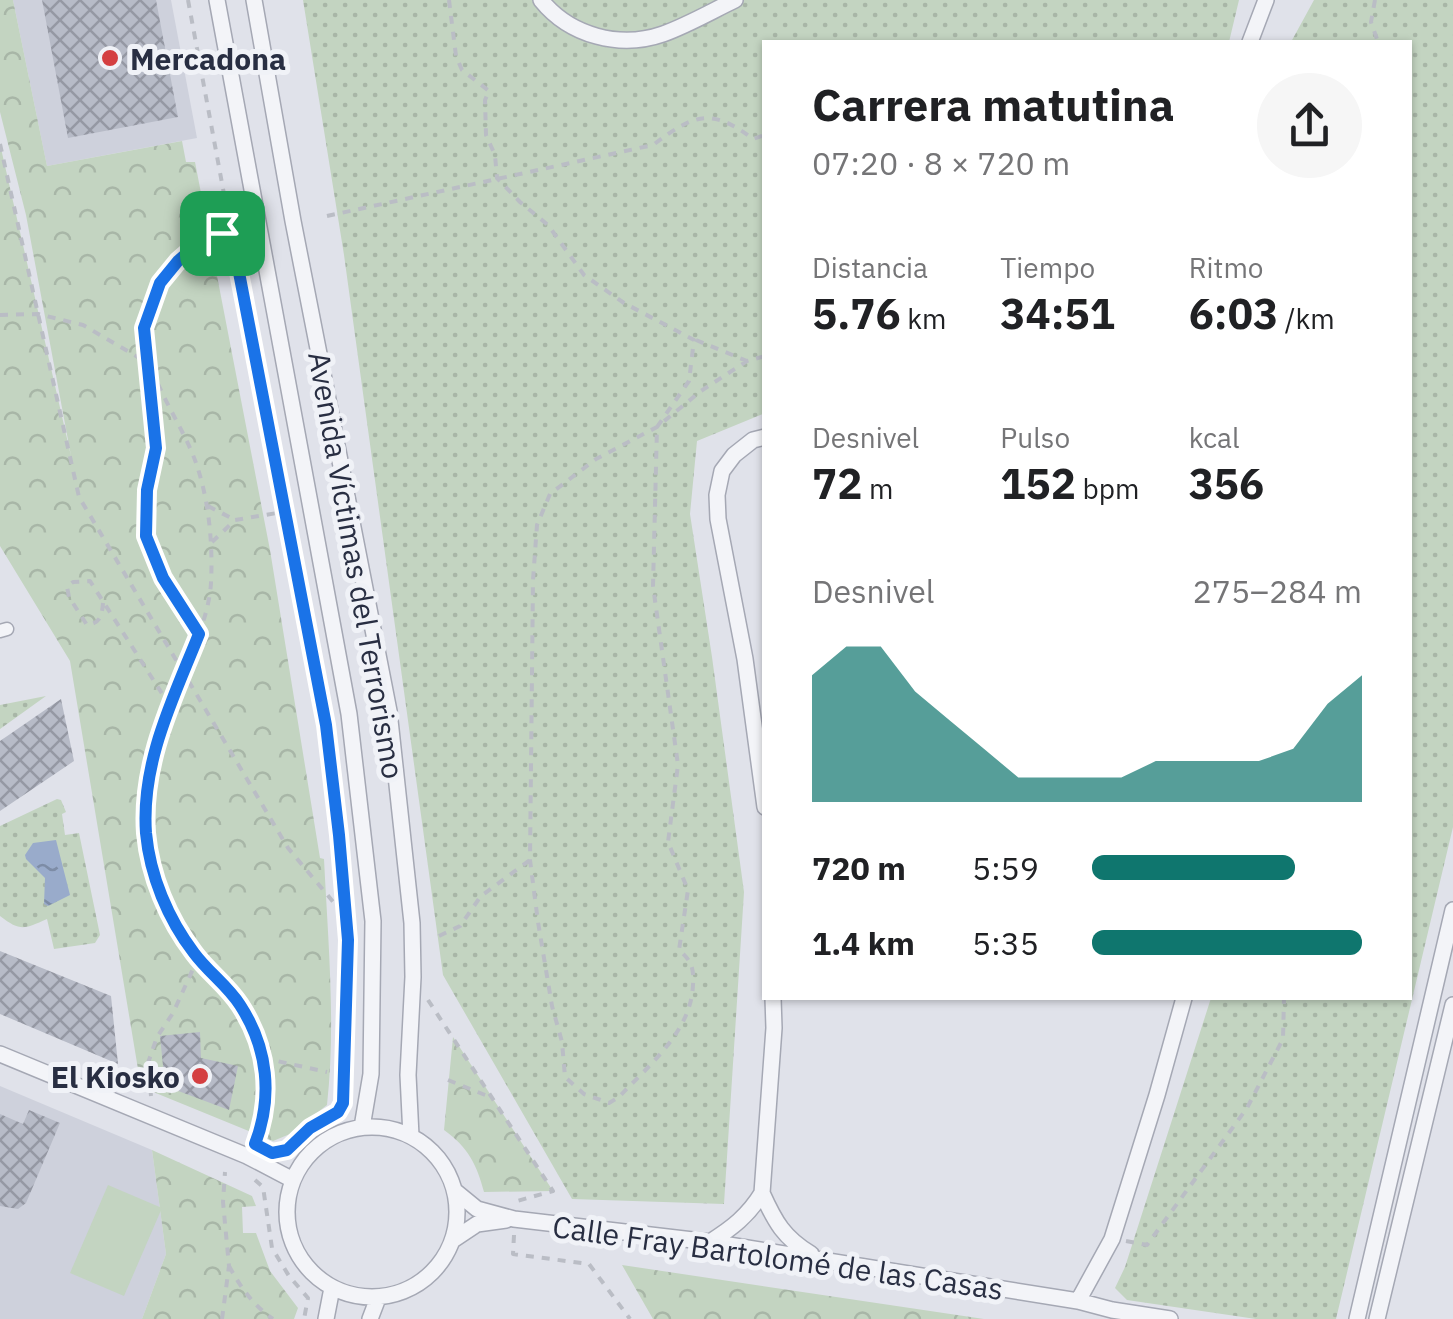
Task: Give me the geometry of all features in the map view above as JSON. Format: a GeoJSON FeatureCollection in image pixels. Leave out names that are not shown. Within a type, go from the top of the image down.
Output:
{"type":"FeatureCollection","features":[{"type":"Feature","properties":{"kind":"street","name":"Avenida Víctimas del Terrorismo"},"geometry":{"type":"LineString","coordinates":[[218,0],[349,714],[373,921],[371,1074],[362,1127]]}},
{"type":"Feature","properties":{"kind":"street","name":"Avenida Víctimas del Terrorismo"},"geometry":{"type":"LineString","coordinates":[[254,0],[389,711],[412,924],[410,1136]]}},
{"type":"Feature","properties":{"kind":"street"},"geometry":{"type":"LineString","coordinates":[[542,0],[550,12],[581,33],[623,40],[661,35],[736,0]]}},
{"type":"Feature","properties":{"kind":"street"},"geometry":{"type":"LineString","coordinates":[[1251,40],[1266,0]]}},
{"type":"Feature","properties":{"kind":"street"},"geometry":{"type":"LineString","coordinates":[[762,438],[734,455],[722,471],[717,495],[718,519],[746,659],[762,784]]}},
{"type":"Feature","properties":{"kind":"street"},"geometry":{"type":"LineString","coordinates":[[1357,1319],[1453,910]]}},
{"type":"Feature","properties":{"kind":"street"},"geometry":{"type":"LineString","coordinates":[[710,1242],[751,1212],[762,1192],[774,1000]]}},
{"type":"Feature","properties":{"kind":"street"},"geometry":{"type":"LineString","coordinates":[[1078,1302],[1112,1239],[1183,1000]]}},
{"type":"Feature","properties":{"kind":"street"},"geometry":{"type":"LineString","coordinates":[[1377,1319],[1453,1004]]}},
{"type":"Feature","properties":{"kind":"street"},"geometry":{"type":"LineString","coordinates":[[0,1054],[252,1151],[293,1180]]}},
{"type":"Feature","properties":{"kind":"street"},"geometry":{"type":"LineString","coordinates":[[362,1127],[387,1128],[410,1136],[431,1150],[446,1168],[455,1191],[458,1215],[454,1240],[442,1262],[424,1280],[403,1292],[378,1298],[354,1296],[332,1288],[312,1273],[297,1253],[288,1229],[287,1204],[293,1180],[304,1160],[340,1132],[362,1127]]}},
{"type":"Feature","properties":{"kind":"street","name":"Calle Fray Bartolomé de las Casas"},"geometry":{"type":"LineString","coordinates":[[455,1191],[476,1209],[514,1219],[710,1242],[1170,1319]]}},
{"type":"Feature","properties":{"kind":"street"},"geometry":{"type":"LineString","coordinates":[[762,1192],[773,1218],[791,1242],[819,1259]]}},
{"type":"Feature","properties":{"kind":"street","name":"Calle Fray Bartolomé de las Casas"},"geometry":{"type":"LineString","coordinates":[[454,1240],[477,1224],[514,1219]]}},
{"type":"Feature","properties":{"kind":"street"},"geometry":{"type":"LineString","coordinates":[[326,1319],[332,1288]]}},
{"type":"Feature","properties":{"kind":"street"},"geometry":{"type":"LineString","coordinates":[[370,1319],[378,1298]]}},
{"type":"Feature","properties":{"kind":"path"},"geometry":{"type":"LineString","coordinates":[[188,0],[326,725],[348,940],[343,1103],[338,1112],[310,1128],[287,1150],[272,1153]]}},
{"type":"Feature","properties":{"kind":"path"},"geometry":{"type":"LineString","coordinates":[[448,0],[456,56],[462,70],[490,91],[485,100],[486,135],[495,155],[497,178],[548,225],[584,275],[694,340],[747,361]]}},
{"type":"Feature","properties":{"kind":"path"},"geometry":{"type":"LineString","coordinates":[[1375,0],[1370,22],[1377,40]]}},
{"type":"Feature","properties":{"kind":"path"},"geometry":{"type":"LineString","coordinates":[[327,216],[653,145],[676,128],[703,117],[730,122],[754,139],[762,136]]}},
{"type":"Feature","properties":{"kind":"path"},"geometry":{"type":"LineString","coordinates":[[0,144],[79,497],[288,848],[335,904]]}},
{"type":"Feature","properties":{"kind":"path"},"geometry":{"type":"LineString","coordinates":[[199,634],[163,578],[146,536],[147,490],[156,448],[144,328],[160,283],[178,261],[201,241],[231,231]]}},
{"type":"Feature","properties":{"kind":"path"},"geometry":{"type":"LineString","coordinates":[[0,314],[38,314],[83,325],[148,362],[196,462],[210,544],[206,618],[150,764],[146,834],[152,868],[168,910],[198,958],[241,1006],[263,1058],[267,1094],[264,1120],[243,1172],[262,1187],[272,1248],[308,1298],[304,1319]]}},
{"type":"Feature","properties":{"kind":"path"},"geometry":{"type":"LineString","coordinates":[[694,340],[688,381],[657,427],[653,586],[678,765],[668,842],[688,890],[680,950],[694,970],[692,1002],[672,1041],[609,1103],[584,1094],[565,1076],[530,860],[537,526],[550,494],[596,459],[657,427],[701,391],[747,361],[762,357]]}},
{"type":"Feature","properties":{"kind":"path"},"geometry":{"type":"LineString","coordinates":[[206,505],[235,520]]}},
{"type":"Feature","properties":{"kind":"path"},"geometry":{"type":"LineString","coordinates":[[210,544],[235,520],[283,512]]}},
{"type":"Feature","properties":{"kind":"path"},"geometry":{"type":"LineString","coordinates":[[103,603],[98,622],[87,625],[67,587],[73,582],[90,582],[170,706]]}},
{"type":"Feature","properties":{"kind":"path"},"geometry":{"type":"LineString","coordinates":[[440,936],[460,926],[482,896],[530,860]]}},
{"type":"Feature","properties":{"kind":"path"},"geometry":{"type":"LineString","coordinates":[[151,1096],[148,1063],[157,1036],[173,1014],[198,958]]}},
{"type":"Feature","properties":{"kind":"path"},"geometry":{"type":"LineString","coordinates":[[413,977],[553,1191],[516,1202],[513,1254],[589,1264],[630,1319]]}},
{"type":"Feature","properties":{"kind":"path"},"geometry":{"type":"LineString","coordinates":[[1112,1239],[1147,1245],[1247,1108],[1283,1039],[1284,1000]]}},
{"type":"Feature","properties":{"kind":"path"},"geometry":{"type":"LineString","coordinates":[[263,1058],[327,1072]]}},
{"type":"Feature","properties":{"kind":"path"},"geometry":{"type":"LineString","coordinates":[[448,1080],[492,1098]]}},
{"type":"Feature","properties":{"kind":"path"},"geometry":{"type":"LineString","coordinates":[[222,1319],[229,1266],[224,1172]]}},
{"type":"Feature","properties":{"kind":"path"},"geometry":{"type":"LineString","coordinates":[[229,1266],[241,1290],[273,1319]]}},
{"type":"Feature","properties":{"kind":"shaded area","name":"Mercadona"},"geometry":{"type":"Polygon","coordinates":[[[13,0],[171,0],[197,138],[47,166],[13,0]]]}},
{"type":"Feature","properties":{"kind":"shaded area"},"geometry":{"type":"Polygon","coordinates":[[[0,1086],[152,1150],[166,1254],[142,1319],[0,1319],[0,1086]]]}},
{"type":"Feature","properties":{"kind":"green space"},"geometry":{"type":"Polygon","coordinates":[[[0,0],[13,0],[47,166],[182,141],[186,162],[195,162],[270,550],[320,858],[324,859],[331,1013],[327,1105],[290,1134],[273,1141],[141,1087],[70,661],[0,546],[0,144],[71,456],[26,215],[0,112],[0,0]]]}},
{"type":"Feature","properties":{"kind":"green space"},"geometry":{"type":"Polygon","coordinates":[[[303,0],[1239,0],[1229,40],[762,40],[762,414],[697,441],[690,514],[744,892],[724,1204],[572,1199],[443,975],[344,255],[303,0]]]}},
{"type":"Feature","properties":{"kind":"green space"},"geometry":{"type":"Polygon","coordinates":[[[1314,0],[1453,0],[1453,827],[1412,999],[1412,40],[1292,40],[1314,0]]]}},
{"type":"Feature","properties":{"kind":"green space"},"geometry":{"type":"Polygon","coordinates":[[[46,696],[0,729],[0,705],[46,696]]]}},
{"type":"Feature","properties":{"kind":"green space"},"geometry":{"type":"Polygon","coordinates":[[[57,799],[66,812],[62,814],[65,835],[79,833],[100,935],[95,943],[54,949],[47,919],[23,927],[0,916],[0,826],[57,799]]]}},
{"type":"Feature","properties":{"kind":"green space"},"geometry":{"type":"Polygon","coordinates":[[[1210,1000],[1412,1000],[1336,1319],[1256,1319],[1127,1300],[1115,1288],[1210,1000]]]}},
{"type":"Feature","properties":{"kind":"green space"},"geometry":{"type":"Polygon","coordinates":[[[453,1037],[553,1191],[484,1192],[470,1157],[444,1130],[453,1037]]]}},
{"type":"Feature","properties":{"kind":"green space"},"geometry":{"type":"Polygon","coordinates":[[[152,1150],[252,1196],[256,1206],[242,1207],[243,1233],[256,1233],[270,1271],[298,1308],[294,1319],[142,1319],[166,1254],[152,1150]]]}},
{"type":"Feature","properties":{"kind":"green space"},"geometry":{"type":"Polygon","coordinates":[[[108,1185],[162,1208],[124,1296],[70,1273],[108,1185]]]}},
{"type":"Feature","properties":{"kind":"green space"},"geometry":{"type":"Polygon","coordinates":[[[622,1265],[984,1319],[653,1319],[622,1265]]]}},
{"type":"Feature","properties":{"kind":"water"},"geometry":{"type":"Polygon","coordinates":[[[56,840],[70,895],[48,906],[44,904],[45,878],[25,855],[33,843],[56,840]]]}},
{"type":"Feature","properties":{"kind":"building","name":"Mercadona"},"geometry":{"type":"Polygon","coordinates":[[[42,0],[156,0],[178,117],[68,138],[42,0]]]}},
{"type":"Feature","properties":{"kind":"building"},"geometry":{"type":"Polygon","coordinates":[[[61,699],[74,761],[0,811],[0,741],[61,699]]]}},
{"type":"Feature","properties":{"kind":"building"},"geometry":{"type":"Polygon","coordinates":[[[0,951],[111,996],[118,1064],[0,1014],[0,951]]]}},
{"type":"Feature","properties":{"kind":"building","name":"El Kiosko"},"geometry":{"type":"Polygon","coordinates":[[[200,1032],[201,1058],[238,1066],[229,1110],[165,1086],[160,1036],[200,1032]]]}},
{"type":"Feature","properties":{"kind":"building"},"geometry":{"type":"Polygon","coordinates":[[[29,1110],[60,1123],[26,1203],[18,1209],[0,1206],[0,1114],[23,1124],[29,1110]]]}},
{"type":"Feature","properties":{"kind":"place","name":"Mercadona"},"geometry":{"type":"Point","coordinates":[110,58]}},
{"type":"Feature","properties":{"kind":"place","name":"El Kiosko"},"geometry":{"type":"Point","coordinates":[200,1076]}},
{"type":"Feature","properties":{"kind":"route"},"geometry":{"type":"LineString","coordinates":[[231,231],[326,725],[348,940],[343,1103],[338,1112],[310,1128],[287,1150],[272,1153],[255,1144],[264,1120],[267,1094],[266,1070],[258,1042],[241,1006],[195,955],[168,910],[152,868],[146,834],[150,764],[199,634],[163,578],[146,536],[147,490],[156,448],[144,328],[160,283],[178,261],[201,241],[222,233],[231,231]]}}]}
